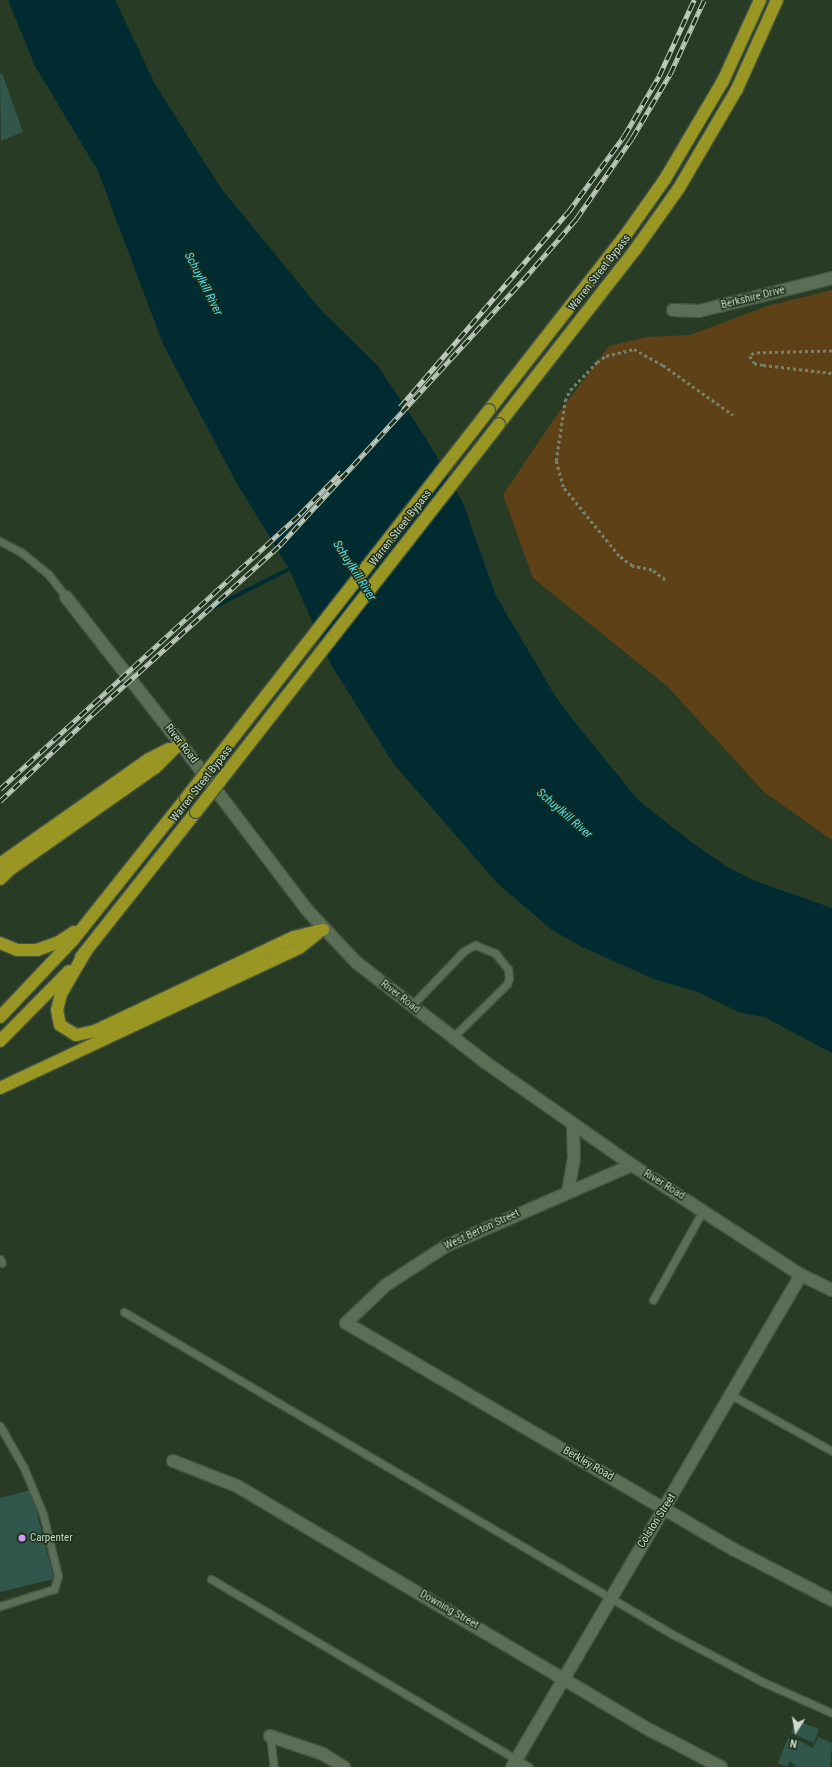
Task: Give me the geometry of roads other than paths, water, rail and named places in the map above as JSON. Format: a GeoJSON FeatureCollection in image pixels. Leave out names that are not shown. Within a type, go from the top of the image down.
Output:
{"type":"FeatureCollection","features":[{"type":"Feature","properties":{"kind":"highway","name":"Warren Street Bypass"},"geometry":{"type":"LineString","coordinates":[[0,1017],[47,969],[96,913],[622,240],[665,179],[723,81],[760,0]]}},
{"type":"Feature","properties":{"kind":"highway","name":"Warren Street Bypass"},"geometry":{"type":"LineString","coordinates":[[0,1041],[40,1002],[86,951],[630,256],[679,188],[737,88],[777,0]]}},
{"type":"Feature","properties":{"kind":"highway"},"geometry":{"type":"LineString","coordinates":[[0,864],[149,759],[180,743]]}},
{"type":"Feature","properties":{"kind":"highway"},"geometry":{"type":"LineString","coordinates":[[0,880],[12,868],[155,768],[180,743]]}},
{"type":"Feature","properties":{"kind":"highway"},"geometry":{"type":"LineString","coordinates":[[0,943],[27,951],[48,947],[68,936],[96,913]]}},
{"type":"Feature","properties":{"kind":"highway"},"geometry":{"type":"LineString","coordinates":[[86,951],[61,994],[57,1010],[60,1025],[76,1035],[95,1031],[294,937],[323,930]]}},
{"type":"Feature","properties":{"kind":"highway"},"geometry":{"type":"LineString","coordinates":[[0,1088],[299,948],[323,930]]}},
{"type":"Feature","properties":{"kind":"street","name":"Berkshire Drive"},"geometry":{"type":"LineString","coordinates":[[673,310],[699,311],[832,278]]}},
{"type":"Feature","properties":{"kind":"street","name":"River Road"},"geometry":{"type":"LineString","coordinates":[[66,597],[323,930],[357,963],[453,1037],[632,1165],[801,1275],[832,1290]]}},
{"type":"Feature","properties":{"kind":"street"},"geometry":{"type":"LineString","coordinates":[[568,1192],[574,1159],[574,1125]]}},
{"type":"Feature","properties":{"kind":"street","name":"West Berton Street"},"geometry":{"type":"LineString","coordinates":[[346,1323],[386,1285],[446,1246],[632,1165]]}},
{"type":"Feature","properties":{"kind":"street","name":"Colston Street"},"geometry":{"type":"LineString","coordinates":[[514,1763],[666,1509],[801,1275]]}},
{"type":"Feature","properties":{"kind":"street","name":"Berkley Road"},"geometry":{"type":"LineString","coordinates":[[346,1323],[778,1574],[832,1600]]}},
{"type":"Feature","properties":{"kind":"street","name":"Downing Street"},"geometry":{"type":"LineString","coordinates":[[173,1461],[237,1486],[652,1731],[721,1767]]}},
{"type":"Feature","properties":{"kind":"street"},"geometry":{"type":"LineString","coordinates":[[270,1736],[323,1754],[344,1767]]}},
{"type":"Feature","properties":{"kind":"lane"},"geometry":{"type":"LineString","coordinates":[[0,541],[21,552],[49,576],[66,597]]}},
{"type":"Feature","properties":{"kind":"lane"},"geometry":{"type":"LineString","coordinates":[[411,1006],[464,951],[475,945],[495,954],[508,968],[509,978],[507,984],[453,1037]]}},
{"type":"Feature","properties":{"kind":"lane"},"geometry":{"type":"LineString","coordinates":[[653,1300],[703,1210]]}},
{"type":"Feature","properties":{"kind":"lane"},"geometry":{"type":"LineString","coordinates":[[124,1312],[713,1656],[832,1713]]}},
{"type":"Feature","properties":{"kind":"lane"},"geometry":{"type":"LineString","coordinates":[[731,1395],[832,1451]]}},
{"type":"Feature","properties":{"kind":"lane"},"geometry":{"type":"LineString","coordinates":[[0,1426],[24,1468],[43,1514],[58,1576],[54,1589],[0,1606]]}},
{"type":"Feature","properties":{"kind":"lane"},"geometry":{"type":"LineString","coordinates":[[211,1579],[514,1763],[529,1767]]}},
{"type":"Feature","properties":{"kind":"lane"},"geometry":{"type":"LineString","coordinates":[[270,1736],[274,1767]]}},
{"type":"Feature","properties":{"kind":"water","name":"Schuylkill River"},"geometry":{"type":"Polygon","coordinates":[[[8,0],[115,0],[155,84],[220,187],[320,309],[378,366],[429,443],[463,503],[496,596],[554,694],[569,715],[638,800],[690,841],[727,867],[755,881],[832,908],[832,1053],[764,1017],[741,1013],[698,992],[654,979],[580,946],[552,930],[498,884],[393,763],[332,666],[289,569],[235,480],[163,344],[98,171],[35,66],[8,0]]]}},
{"type":"Feature","properties":{"kind":"waterway"},"geometry":{"type":"LineString","coordinates":[[208,610],[293,567]]}},
{"type":"Feature","properties":{"kind":"railway"},"geometry":{"type":"LineString","coordinates":[[400,407],[568,212],[624,136],[659,76],[694,0]]}},
{"type":"Feature","properties":{"kind":"railway"},"geometry":{"type":"LineString","coordinates":[[0,801],[98,709],[280,545],[523,280],[576,219],[632,138],[670,74],[704,0]]}},
{"type":"Feature","properties":{"kind":"railway"},"geometry":{"type":"LineString","coordinates":[[0,789],[300,514],[341,472]]}},
{"type":"Feature","properties":{"kind":"place","name":"Carpenter"},"geometry":{"type":"Point","coordinates":[22,1538]}}]}
